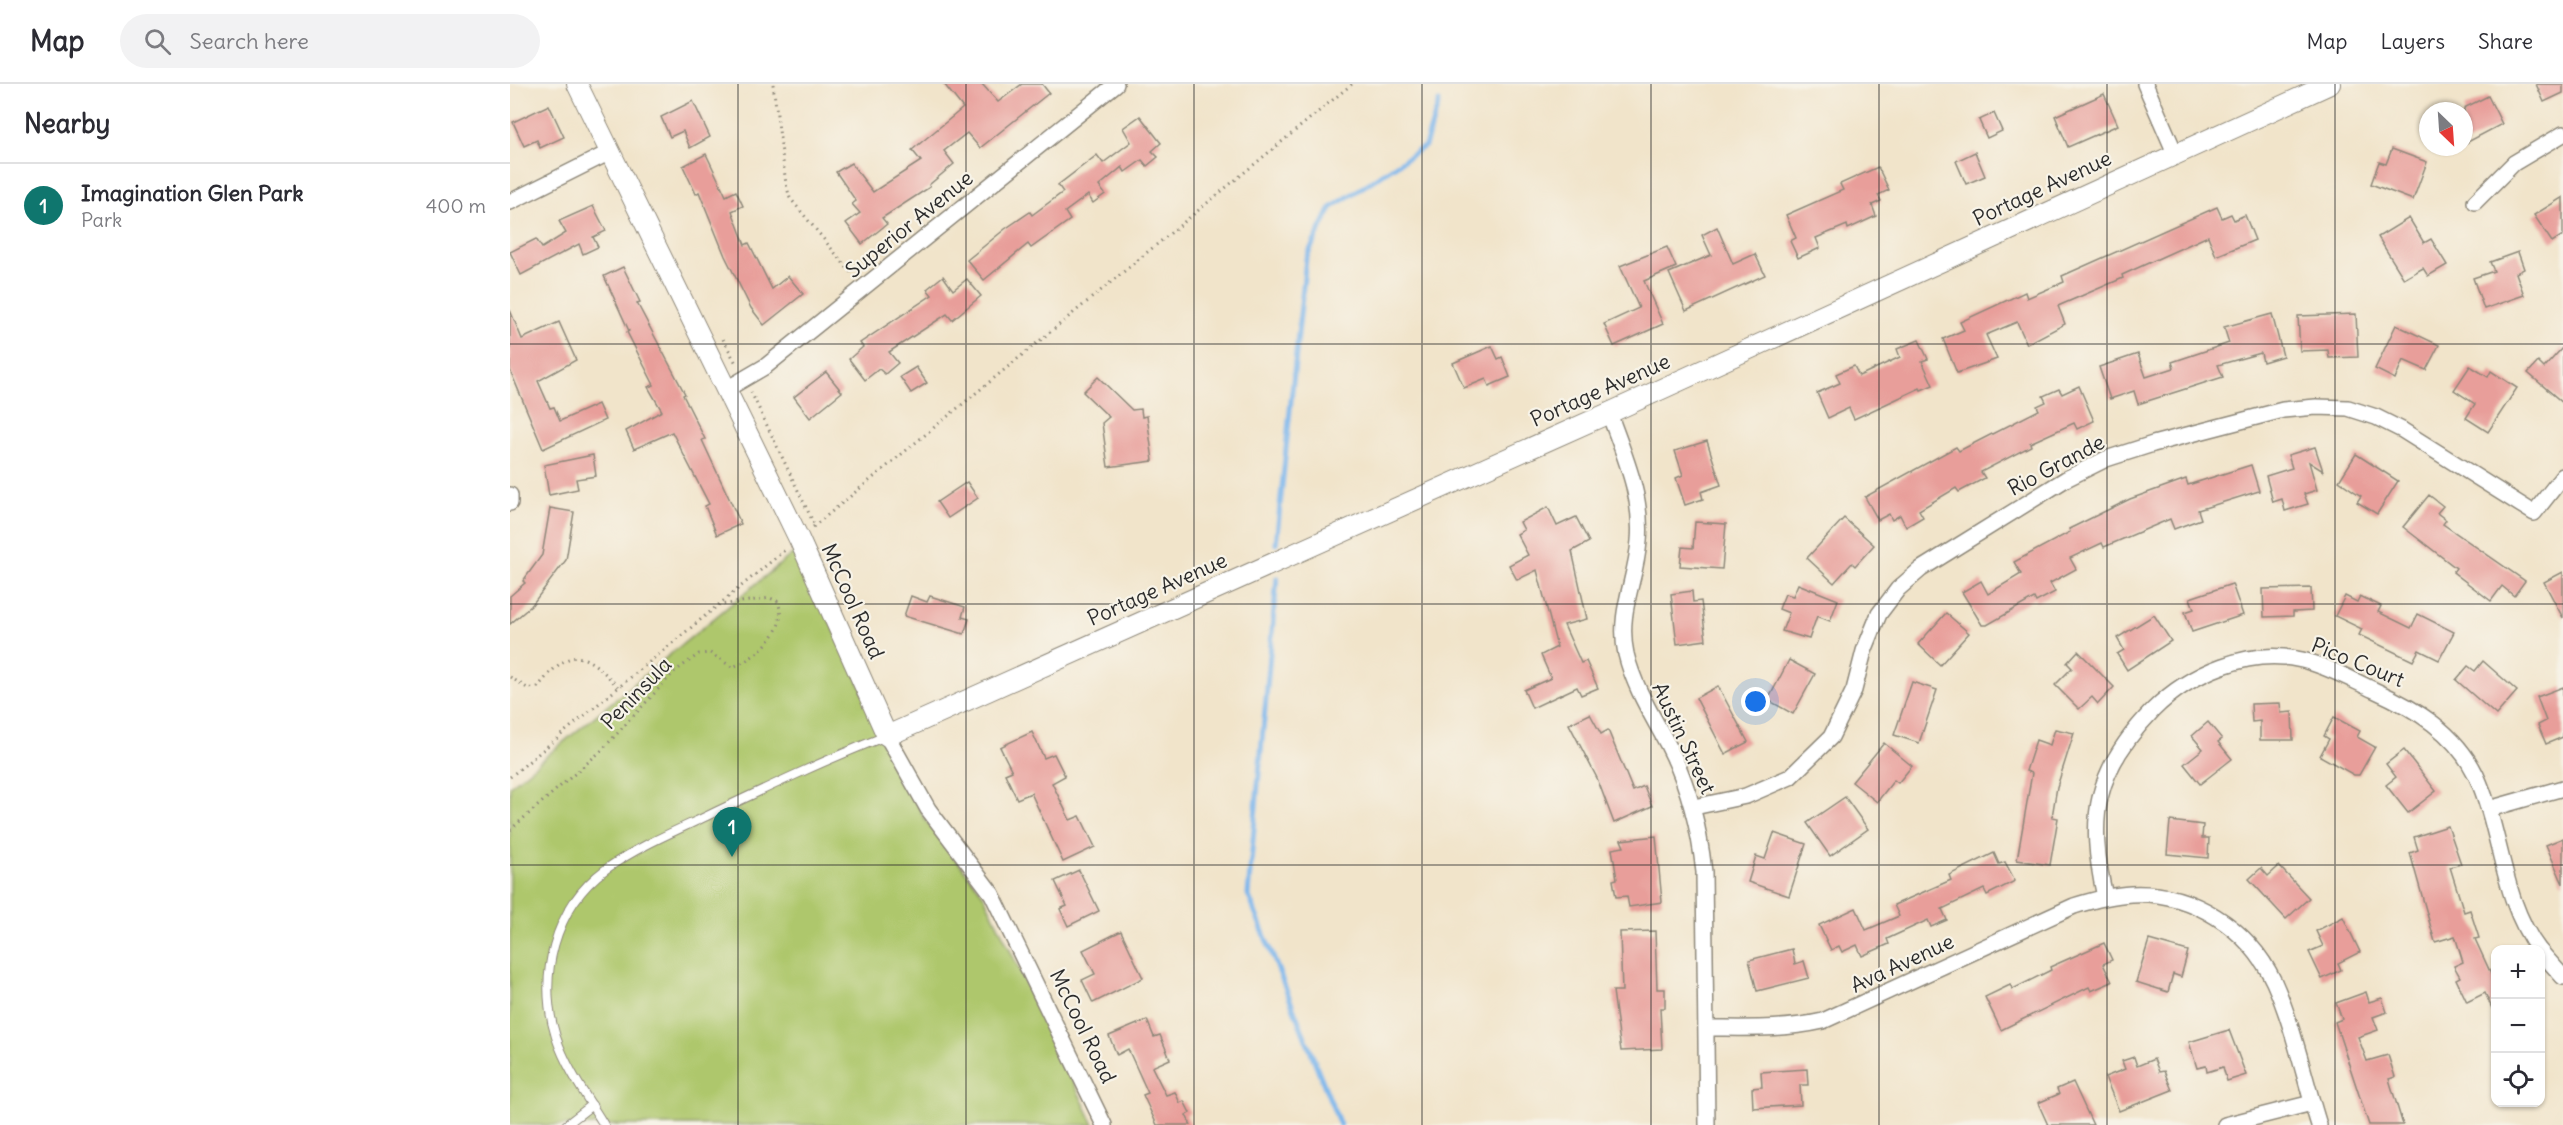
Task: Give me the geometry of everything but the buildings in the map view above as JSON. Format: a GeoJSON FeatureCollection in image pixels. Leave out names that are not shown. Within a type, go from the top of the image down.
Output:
{"type":"FeatureCollection","features":[{"type":"Feature","properties":{"kind":"street","name":"McCool Road"},"geometry":{"type":"LineString","coordinates":[[577,84],[799,539],[887,736],[928,809],[993,894],[1104,1125]]}},
{"type":"Feature","properties":{"kind":"street","name":"Superior Avenue"},"geometry":{"type":"LineString","coordinates":[[725,390],[766,366],[1116,84]]}},
{"type":"Feature","properties":{"kind":"street"},"geometry":{"type":"LineString","coordinates":[[2145,84],[2175,153]]}},
{"type":"Feature","properties":{"kind":"street","name":"Portage Avenue"},"geometry":{"type":"LineString","coordinates":[[887,736],[1609,413],[2330,84]]}},
{"type":"Feature","properties":{"kind":"street"},"geometry":{"type":"LineString","coordinates":[[2475,202],[2514,163],[2563,134]]}},
{"type":"Feature","properties":{"kind":"street"},"geometry":{"type":"LineString","coordinates":[[510,202],[610,152]]}},
{"type":"Feature","properties":{"kind":"street","name":"Rio Grande"},"geometry":{"type":"LineString","coordinates":[[1694,807],[1746,796],[1770,788],[1790,777],[1831,737],[1854,690],[1864,651],[1879,614],[1898,589],[1930,562],[2066,479],[2106,459],[2152,444],[2283,410],[2316,407],[2348,408],[2376,417],[2402,430],[2534,513],[2563,476]]}},
{"type":"Feature","properties":{"kind":"street","name":"Austin Street"},"geometry":{"type":"LineString","coordinates":[[1609,413],[1637,495],[1640,517],[1639,542],[1624,603],[1626,652],[1633,677],[1676,762],[1694,807],[1704,872],[1707,1125]]}},
{"type":"Feature","properties":{"kind":"street"},"geometry":{"type":"LineString","coordinates":[[510,495],[510,503]]}},
{"type":"Feature","properties":{"kind":"street","name":"Pico Court"},"geometry":{"type":"LineString","coordinates":[[2105,897],[2099,869],[2096,828],[2099,799],[2114,757],[2128,736],[2180,687],[2223,666],[2247,659],[2278,657],[2301,659],[2406,704],[2445,732],[2460,750],[2475,775],[2488,809],[2519,916],[2537,945]]}},
{"type":"Feature","properties":{"kind":"street"},"geometry":{"type":"LineString","coordinates":[[2488,809],[2563,788]]}},
{"type":"Feature","properties":{"kind":"street","name":"Ava Avenue"},"geometry":{"type":"LineString","coordinates":[[1707,1028],[1800,1027],[1822,1021],[2074,906],[2105,897],[2157,895],[2201,908],[2242,937],[2258,955],[2273,980],[2319,1125]]}},
{"type":"Feature","properties":{"kind":"street","name":"Pico Court"},"geometry":{"type":"LineString","coordinates":[[2545,956],[2563,977]]}},
{"type":"Feature","properties":{"kind":"street"},"geometry":{"type":"LineString","coordinates":[[2225,1125],[2312,1103]]}},
{"type":"Feature","properties":{"kind":"lane"},"geometry":{"type":"LineString","coordinates":[[604,1125],[556,1037],[548,999],[551,956],[560,926],[578,896],[604,870],[638,849],[828,759],[887,736]]}},
{"type":"Feature","properties":{"kind":"lane"},"geometry":{"type":"LineString","coordinates":[[567,1125],[592,1105]]}},
{"type":"Feature","properties":{"kind":"path"},"geometry":{"type":"LineString","coordinates":[[773,84],[786,184],[790,198],[853,275]]}},
{"type":"Feature","properties":{"kind":"path"},"geometry":{"type":"LineString","coordinates":[[510,777],[1352,84]]}},
{"type":"Feature","properties":{"kind":"path","name":"Peninsula"},"geometry":{"type":"LineString","coordinates":[[510,830],[601,751],[674,672],[699,654],[710,653],[732,667],[748,663],[775,633],[781,621],[781,608],[777,601],[770,598],[719,605]]}},
{"type":"Feature","properties":{"kind":"path"},"geometry":{"type":"LineString","coordinates":[[510,676],[528,688],[538,687],[553,669],[567,659],[577,656],[598,665],[618,688]]}},
{"type":"Feature","properties":{"kind":"green space"},"geometry":{"type":"Polygon","coordinates":[[[796,551],[924,818],[983,894],[1094,1125],[510,1125],[510,786],[796,551]]]}},
{"type":"Feature","properties":{"kind":"waterway"},"geometry":{"type":"LineString","coordinates":[[1276,544],[1306,258],[1331,208],[1425,146],[1439,102]]}},
{"type":"Feature","properties":{"kind":"waterway"},"geometry":{"type":"LineString","coordinates":[[1277,578],[1248,894],[1340,1125]]}},
{"type":"Feature","properties":{"kind":"place","name":"Imagination Glen Park"},"geometry":{"type":"Point","coordinates":[732,857]}}]}
